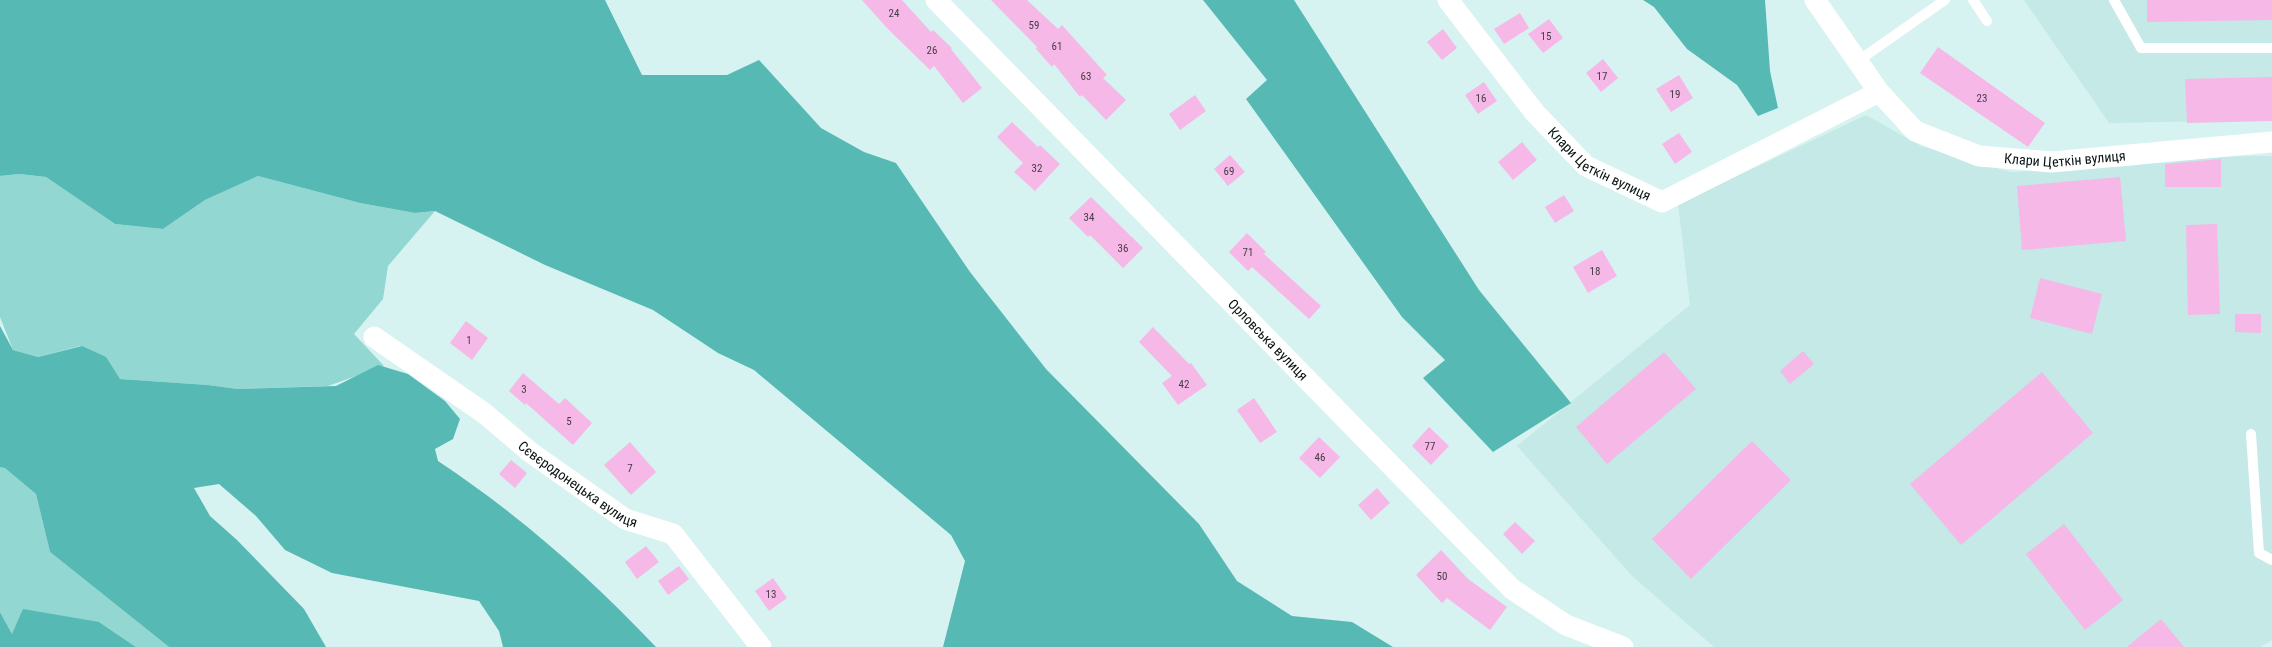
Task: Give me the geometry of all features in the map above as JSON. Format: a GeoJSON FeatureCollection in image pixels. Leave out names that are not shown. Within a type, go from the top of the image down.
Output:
{"type":"FeatureCollection","features":[{"type":"Feature","properties":{"kind":"street","name":"Орловська вулиця"},"geometry":{"type":"LineString","coordinates":[[936,0],[1512,589],[1566,625],[1623,647]]}},
{"type":"Feature","properties":{"kind":"street","name":"Клари Цеткін вулиця"},"geometry":{"type":"LineString","coordinates":[[1448,0],[1535,113],[1586,166],[1662,202],[1879,92]]}},
{"type":"Feature","properties":{"kind":"street","name":"Клари Цеткін вулиця"},"geometry":{"type":"LineString","coordinates":[[1815,0],[1879,92],[1915,131],[1980,156],[2052,162],[2272,142]]}},
{"type":"Feature","properties":{"kind":"street","name":"Сєвєродонецька вулиця"},"geometry":{"type":"LineString","coordinates":[[374,336],[484,412],[530,452],[625,519],[673,534],[761,647]]}},
{"type":"Feature","properties":{"kind":"lane"},"geometry":{"type":"LineString","coordinates":[[1858,62],[1945,0]]}},
{"type":"Feature","properties":{"kind":"lane"},"geometry":{"type":"LineString","coordinates":[[1973,0],[1987,21]]}},
{"type":"Feature","properties":{"kind":"lane"},"geometry":{"type":"LineString","coordinates":[[2114,0],[2141,48],[2272,48]]}},
{"type":"Feature","properties":{"kind":"lane"},"geometry":{"type":"LineString","coordinates":[[2251,434],[2259,553],[2272,560]]}},
{"type":"Feature","properties":{"kind":"shaded area"},"geometry":{"type":"Polygon","coordinates":[[[0,0],[605,0],[642,75],[727,75],[759,60],[821,128],[864,152],[896,163],[970,272],[1046,369],[1199,524],[1237,581],[1292,616],[1352,622],[1393,647],[943,647],[965,561],[951,535],[754,370],[718,353],[653,310],[545,265],[435,211],[415,213],[360,203],[258,176],[205,200],[163,229],[115,224],[46,177],[19,174],[0,176],[0,0]]]}},
{"type":"Feature","properties":{"kind":"shaded area"},"geometry":{"type":"Polygon","coordinates":[[[1203,0],[1294,0],[1479,290],[1571,403],[1493,452],[1423,378],[1445,360],[1402,317],[1246,99],[1267,80],[1203,0]]]}},
{"type":"Feature","properties":{"kind":"shaded area"},"geometry":{"type":"Polygon","coordinates":[[[1643,0],[1765,0],[1770,71],[1778,108],[1758,116],[1737,85],[1687,49],[1654,7],[1643,0]]]}},
{"type":"Feature","properties":{"kind":"shaded area"},"geometry":{"type":"Polygon","coordinates":[[[2024,0],[2272,0],[2272,120],[2109,123],[2024,0]]]}},
{"type":"Feature","properties":{"kind":"shaded area"},"geometry":{"type":"Polygon","coordinates":[[[1866,115],[1921,146],[2010,172],[2133,166],[2165,157],[2272,156],[2272,640],[2260,647],[1714,647],[1632,576],[1517,446],[1690,305],[1678,204],[1866,115]]]}},
{"type":"Feature","properties":{"kind":"shaded area"},"geometry":{"type":"Polygon","coordinates":[[[19,174],[46,177],[115,224],[163,229],[205,200],[258,176],[360,203],[415,213],[435,211],[388,266],[383,299],[354,334],[384,366],[328,386],[238,389],[120,379],[80,346],[38,357],[13,350],[0,317],[0,176],[19,174]]]}},
{"type":"Feature","properties":{"kind":"shaded area"},"geometry":{"type":"Polygon","coordinates":[[[0,326],[13,350],[38,357],[82,346],[106,357],[120,379],[238,389],[336,386],[378,365],[408,374],[445,401],[460,419],[453,439],[435,449],[438,461],[497,503],[579,571],[656,647],[503,647],[499,631],[479,601],[332,573],[285,550],[256,516],[219,484],[194,488],[210,516],[237,540],[304,609],[326,647],[169,647],[50,552],[36,494],[5,468],[0,467],[0,326]]]}},
{"type":"Feature","properties":{"kind":"shaded area"},"geometry":{"type":"Polygon","coordinates":[[[0,463],[36,494],[50,552],[169,647],[136,647],[99,622],[12,634],[0,612],[0,463]]]}},
{"type":"Feature","properties":{"kind":"shaded area"},"geometry":{"type":"Polygon","coordinates":[[[23,609],[99,622],[136,647],[0,647],[0,612],[12,634],[23,609]]]}},
{"type":"Feature","properties":{"kind":"building"},"geometry":{"type":"Polygon","coordinates":[[[862,0],[902,0],[931,32],[933,30],[952,48],[982,88],[963,103],[934,66],[930,70],[887,28],[862,0]]]}},
{"type":"Feature","properties":{"kind":"building"},"geometry":{"type":"Polygon","coordinates":[[[991,0],[1027,0],[1058,29],[1062,25],[1107,75],[1103,78],[1126,100],[1106,120],[1082,95],[1080,97],[1054,64],[1052,67],[1036,49],[1037,47],[991,0]]]}},
{"type":"Feature","properties":{"kind":"building"},"geometry":{"type":"Polygon","coordinates":[[[2147,0],[2272,0],[2272,20],[2147,22],[2147,0]]]}},
{"type":"Feature","properties":{"kind":"building"},"geometry":{"type":"Polygon","coordinates":[[[1520,13],[1529,28],[1504,44],[1494,29],[1520,13]]]}},
{"type":"Feature","properties":{"kind":"building"},"geometry":{"type":"Polygon","coordinates":[[[1549,19],[1563,38],[1543,53],[1528,34],[1549,19]]]}},
{"type":"Feature","properties":{"kind":"building"},"geometry":{"type":"Polygon","coordinates":[[[1443,29],[1457,48],[1442,60],[1427,42],[1443,29]]]}},
{"type":"Feature","properties":{"kind":"building"},"geometry":{"type":"Polygon","coordinates":[[[1938,47],[2045,123],[2028,147],[1920,73],[1938,47]]]}},
{"type":"Feature","properties":{"kind":"building"},"geometry":{"type":"Polygon","coordinates":[[[1603,59],[1618,78],[1601,92],[1586,73],[1603,59]]]}},
{"type":"Feature","properties":{"kind":"building"},"geometry":{"type":"Polygon","coordinates":[[[1679,75],[1693,98],[1671,112],[1656,89],[1679,75]]]}},
{"type":"Feature","properties":{"kind":"building"},"geometry":{"type":"Polygon","coordinates":[[[2272,77],[2272,121],[2187,123],[2185,79],[2272,77]]]}},
{"type":"Feature","properties":{"kind":"building"},"geometry":{"type":"Polygon","coordinates":[[[1484,82],[1497,101],[1478,114],[1465,95],[1484,82]]]}},
{"type":"Feature","properties":{"kind":"building"},"geometry":{"type":"Polygon","coordinates":[[[1195,95],[1206,111],[1180,130],[1169,114],[1195,95]]]}},
{"type":"Feature","properties":{"kind":"building"},"geometry":{"type":"Polygon","coordinates":[[[1012,122],[1038,147],[1040,145],[1060,164],[1035,191],[1014,172],[1023,163],[997,137],[1012,122]]]}},
{"type":"Feature","properties":{"kind":"building"},"geometry":{"type":"Polygon","coordinates":[[[1679,133],[1692,152],[1675,164],[1662,144],[1679,133]]]}},
{"type":"Feature","properties":{"kind":"building"},"geometry":{"type":"Polygon","coordinates":[[[1522,142],[1537,160],[1513,180],[1498,162],[1522,142]]]}},
{"type":"Feature","properties":{"kind":"building"},"geometry":{"type":"Polygon","coordinates":[[[1230,155],[1245,172],[1228,186],[1214,169],[1230,155]]]}},
{"type":"Feature","properties":{"kind":"building"},"geometry":{"type":"Polygon","coordinates":[[[2221,159],[2221,187],[2165,187],[2165,164],[2221,159]]]}},
{"type":"Feature","properties":{"kind":"building"},"geometry":{"type":"Polygon","coordinates":[[[2120,177],[2126,241],[2022,250],[2017,186],[2120,177]]]}},
{"type":"Feature","properties":{"kind":"building"},"geometry":{"type":"Polygon","coordinates":[[[1564,195],[1574,211],[1555,223],[1545,207],[1564,195]]]}},
{"type":"Feature","properties":{"kind":"building"},"geometry":{"type":"Polygon","coordinates":[[[1091,197],[1143,248],[1123,268],[1090,235],[1088,237],[1069,218],[1091,197]]]}},
{"type":"Feature","properties":{"kind":"building"},"geometry":{"type":"Polygon","coordinates":[[[2217,224],[2220,314],[2188,315],[2186,225],[2217,224]]]}},
{"type":"Feature","properties":{"kind":"building"},"geometry":{"type":"Polygon","coordinates":[[[1247,233],[1266,252],[1264,254],[1321,306],[1309,319],[1252,267],[1248,271],[1229,252],[1247,233]]]}},
{"type":"Feature","properties":{"kind":"building"},"geometry":{"type":"Polygon","coordinates":[[[1602,250],[1617,276],[1588,293],[1573,267],[1602,250]]]}},
{"type":"Feature","properties":{"kind":"building"},"geometry":{"type":"Polygon","coordinates":[[[2040,278],[2102,294],[2092,334],[2030,318],[2040,278]]]}},
{"type":"Feature","properties":{"kind":"building"},"geometry":{"type":"Polygon","coordinates":[[[2235,314],[2261,314],[2261,333],[2235,332],[2235,314]]]}},
{"type":"Feature","properties":{"kind":"building"},"geometry":{"type":"Polygon","coordinates":[[[466,321],[488,338],[472,360],[450,343],[466,321]]]}},
{"type":"Feature","properties":{"kind":"building"},"geometry":{"type":"Polygon","coordinates":[[[1153,327],[1189,364],[1191,363],[1207,385],[1178,405],[1162,383],[1172,376],[1139,342],[1153,327]]]}},
{"type":"Feature","properties":{"kind":"building"},"geometry":{"type":"Polygon","coordinates":[[[1803,351],[1814,364],[1790,384],[1780,371],[1803,351]]]}},
{"type":"Feature","properties":{"kind":"building"},"geometry":{"type":"Polygon","coordinates":[[[1664,352],[1696,389],[1607,464],[1576,427],[1664,352]]]}},
{"type":"Feature","properties":{"kind":"building"},"geometry":{"type":"Polygon","coordinates":[[[2042,372],[2093,433],[1961,545],[1910,484],[2042,372]]]}},
{"type":"Feature","properties":{"kind":"building"},"geometry":{"type":"Polygon","coordinates":[[[523,373],[559,404],[565,398],[592,423],[573,445],[526,403],[525,405],[509,391],[523,373]]]}},
{"type":"Feature","properties":{"kind":"building"},"geometry":{"type":"Polygon","coordinates":[[[1254,398],[1277,432],[1260,443],[1237,410],[1254,398]]]}},
{"type":"Feature","properties":{"kind":"building"},"geometry":{"type":"Polygon","coordinates":[[[1429,427],[1449,446],[1431,465],[1412,446],[1429,427]]]}},
{"type":"Feature","properties":{"kind":"building"},"geometry":{"type":"Polygon","coordinates":[[[1319,437],[1340,457],[1320,478],[1299,458],[1319,437]]]}},
{"type":"Feature","properties":{"kind":"building"},"geometry":{"type":"Polygon","coordinates":[[[1752,441],[1791,480],[1691,579],[1652,539],[1752,441]]]}},
{"type":"Feature","properties":{"kind":"building"},"geometry":{"type":"Polygon","coordinates":[[[630,442],[656,472],[631,495],[604,465],[630,442]]]}},
{"type":"Feature","properties":{"kind":"building"},"geometry":{"type":"Polygon","coordinates":[[[511,460],[527,473],[515,488],[499,474],[511,460]]]}},
{"type":"Feature","properties":{"kind":"building"},"geometry":{"type":"Polygon","coordinates":[[[1377,488],[1390,503],[1371,520],[1358,505],[1377,488]]]}},
{"type":"Feature","properties":{"kind":"building"},"geometry":{"type":"Polygon","coordinates":[[[1515,522],[1535,541],[1522,554],[1503,534],[1515,522]]]}},
{"type":"Feature","properties":{"kind":"building"},"geometry":{"type":"Polygon","coordinates":[[[2064,524],[2123,600],[2085,630],[2026,554],[2064,524]]]}},
{"type":"Feature","properties":{"kind":"building"},"geometry":{"type":"Polygon","coordinates":[[[646,546],[659,562],[637,579],[625,562],[646,546]]]}},
{"type":"Feature","properties":{"kind":"building"},"geometry":{"type":"Polygon","coordinates":[[[1441,550],[1468,579],[1507,607],[1490,630],[1447,598],[1442,603],[1416,575],[1441,550]]]}},
{"type":"Feature","properties":{"kind":"building"},"geometry":{"type":"Polygon","coordinates":[[[679,566],[689,579],[668,595],[658,581],[679,566]]]}},
{"type":"Feature","properties":{"kind":"building"},"geometry":{"type":"Polygon","coordinates":[[[773,578],[787,598],[769,611],[755,591],[773,578]]]}},
{"type":"Feature","properties":{"kind":"building"},"geometry":{"type":"Polygon","coordinates":[[[2161,619],[2184,647],[2127,647],[2161,619]]]}}]}
